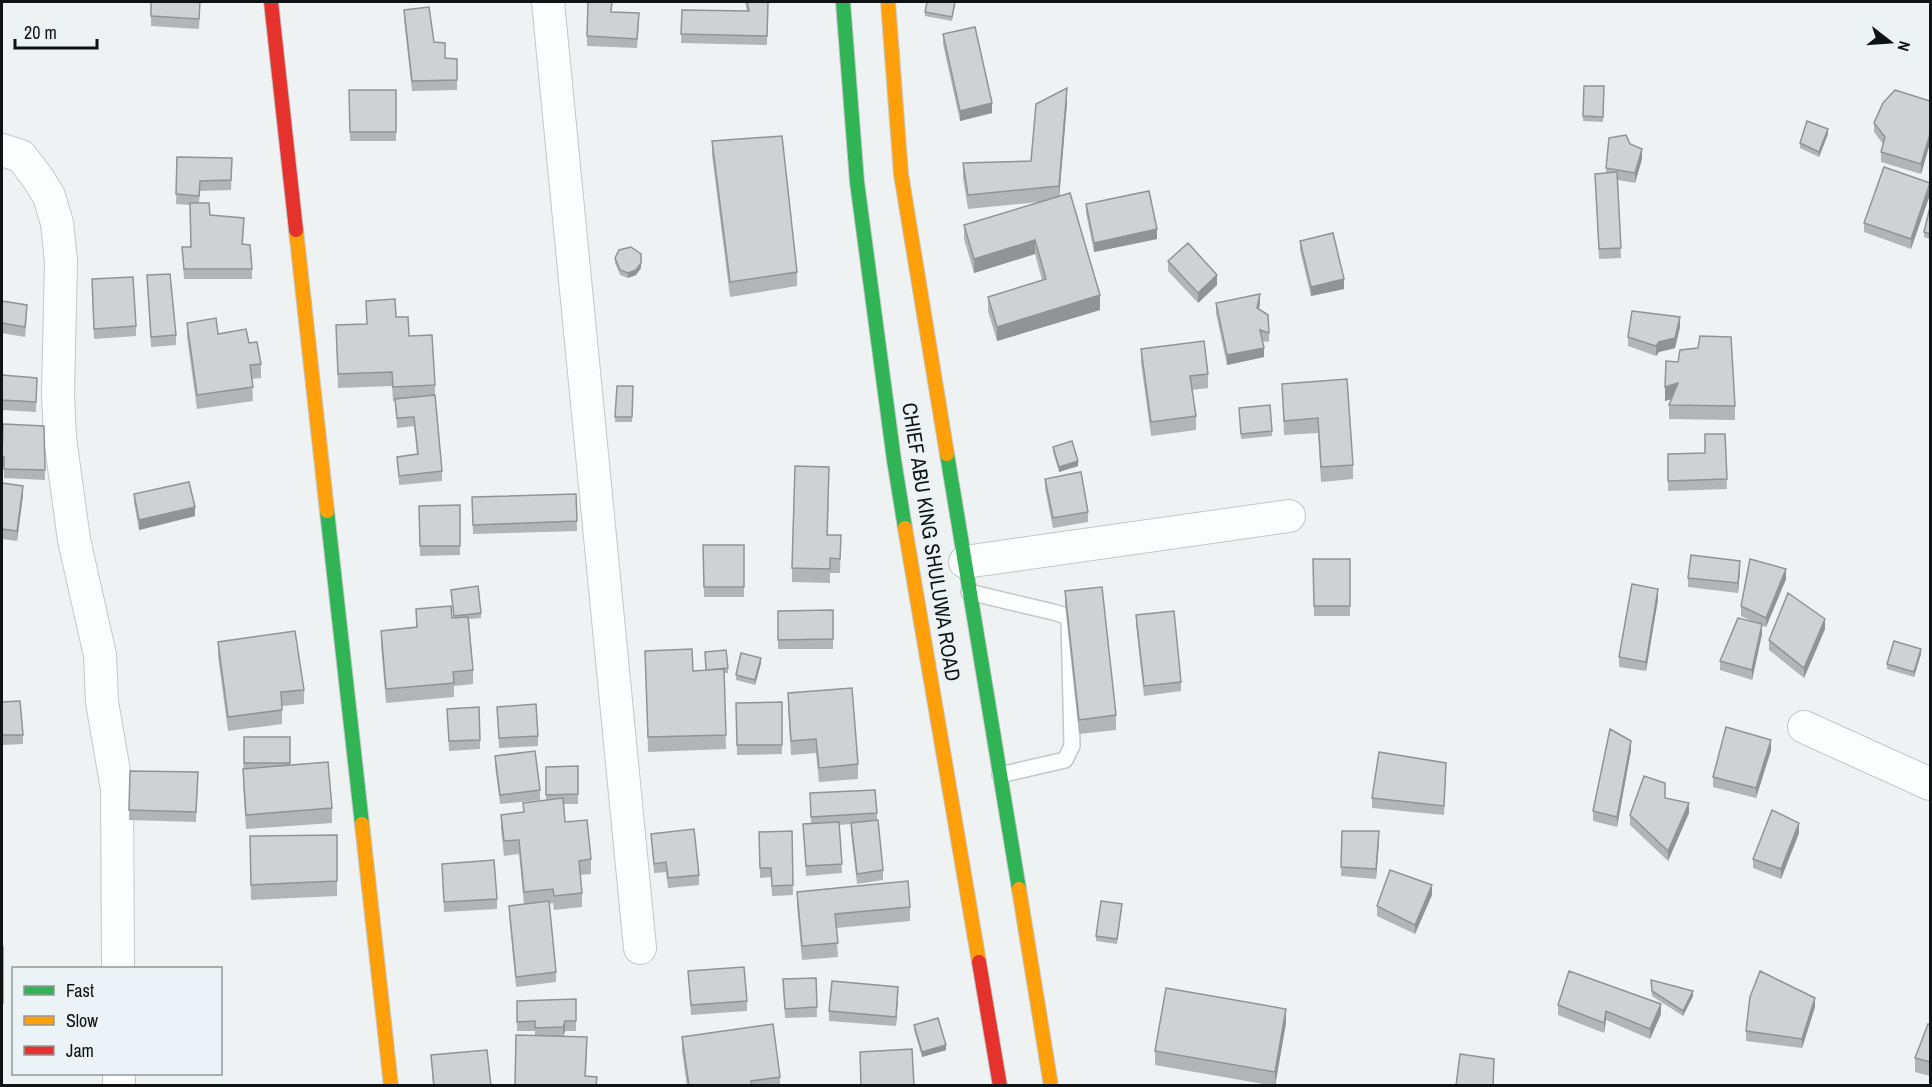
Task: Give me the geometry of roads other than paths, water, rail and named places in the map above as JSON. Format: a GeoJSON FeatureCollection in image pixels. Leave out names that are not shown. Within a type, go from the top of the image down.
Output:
{"type":"FeatureCollection","features":[{"type":"Feature","properties":{"kind":"street"},"geometry":{"type":"LineString","coordinates":[[271,2],[392,1086]]}},
{"type":"Feature","properties":{"kind":"street"},"geometry":{"type":"LineString","coordinates":[[548,2],[640,948]]}},
{"type":"Feature","properties":{"kind":"street","name":"CHIEF ABU KING SHULUWA ROAD"},"geometry":{"type":"LineString","coordinates":[[843,2],[857,182],[1000,1086]]}},
{"type":"Feature","properties":{"kind":"street"},"geometry":{"type":"LineString","coordinates":[[888,2],[901,174],[942,456],[967,577],[1051,1086]]}},
{"type":"Feature","properties":{"kind":"street"},"geometry":{"type":"LineString","coordinates":[[2,150],[21,156],[37,177],[49,196],[57,223],[62,261],[58,394],[60,438],[74,540],[100,655],[102,702],[117,789],[118,967]]}},
{"type":"Feature","properties":{"kind":"street"},"geometry":{"type":"LineString","coordinates":[[967,577],[1289,516]]}},
{"type":"Feature","properties":{"kind":"street"},"geometry":{"type":"LineString","coordinates":[[1804,727],[1930,784]]}},
{"type":"Feature","properties":{"kind":"lane"},"geometry":{"type":"LineString","coordinates":[[967,577],[1066,616],[1069,620],[1072,746],[1070,753],[1065,760],[1000,775]]}}]}
